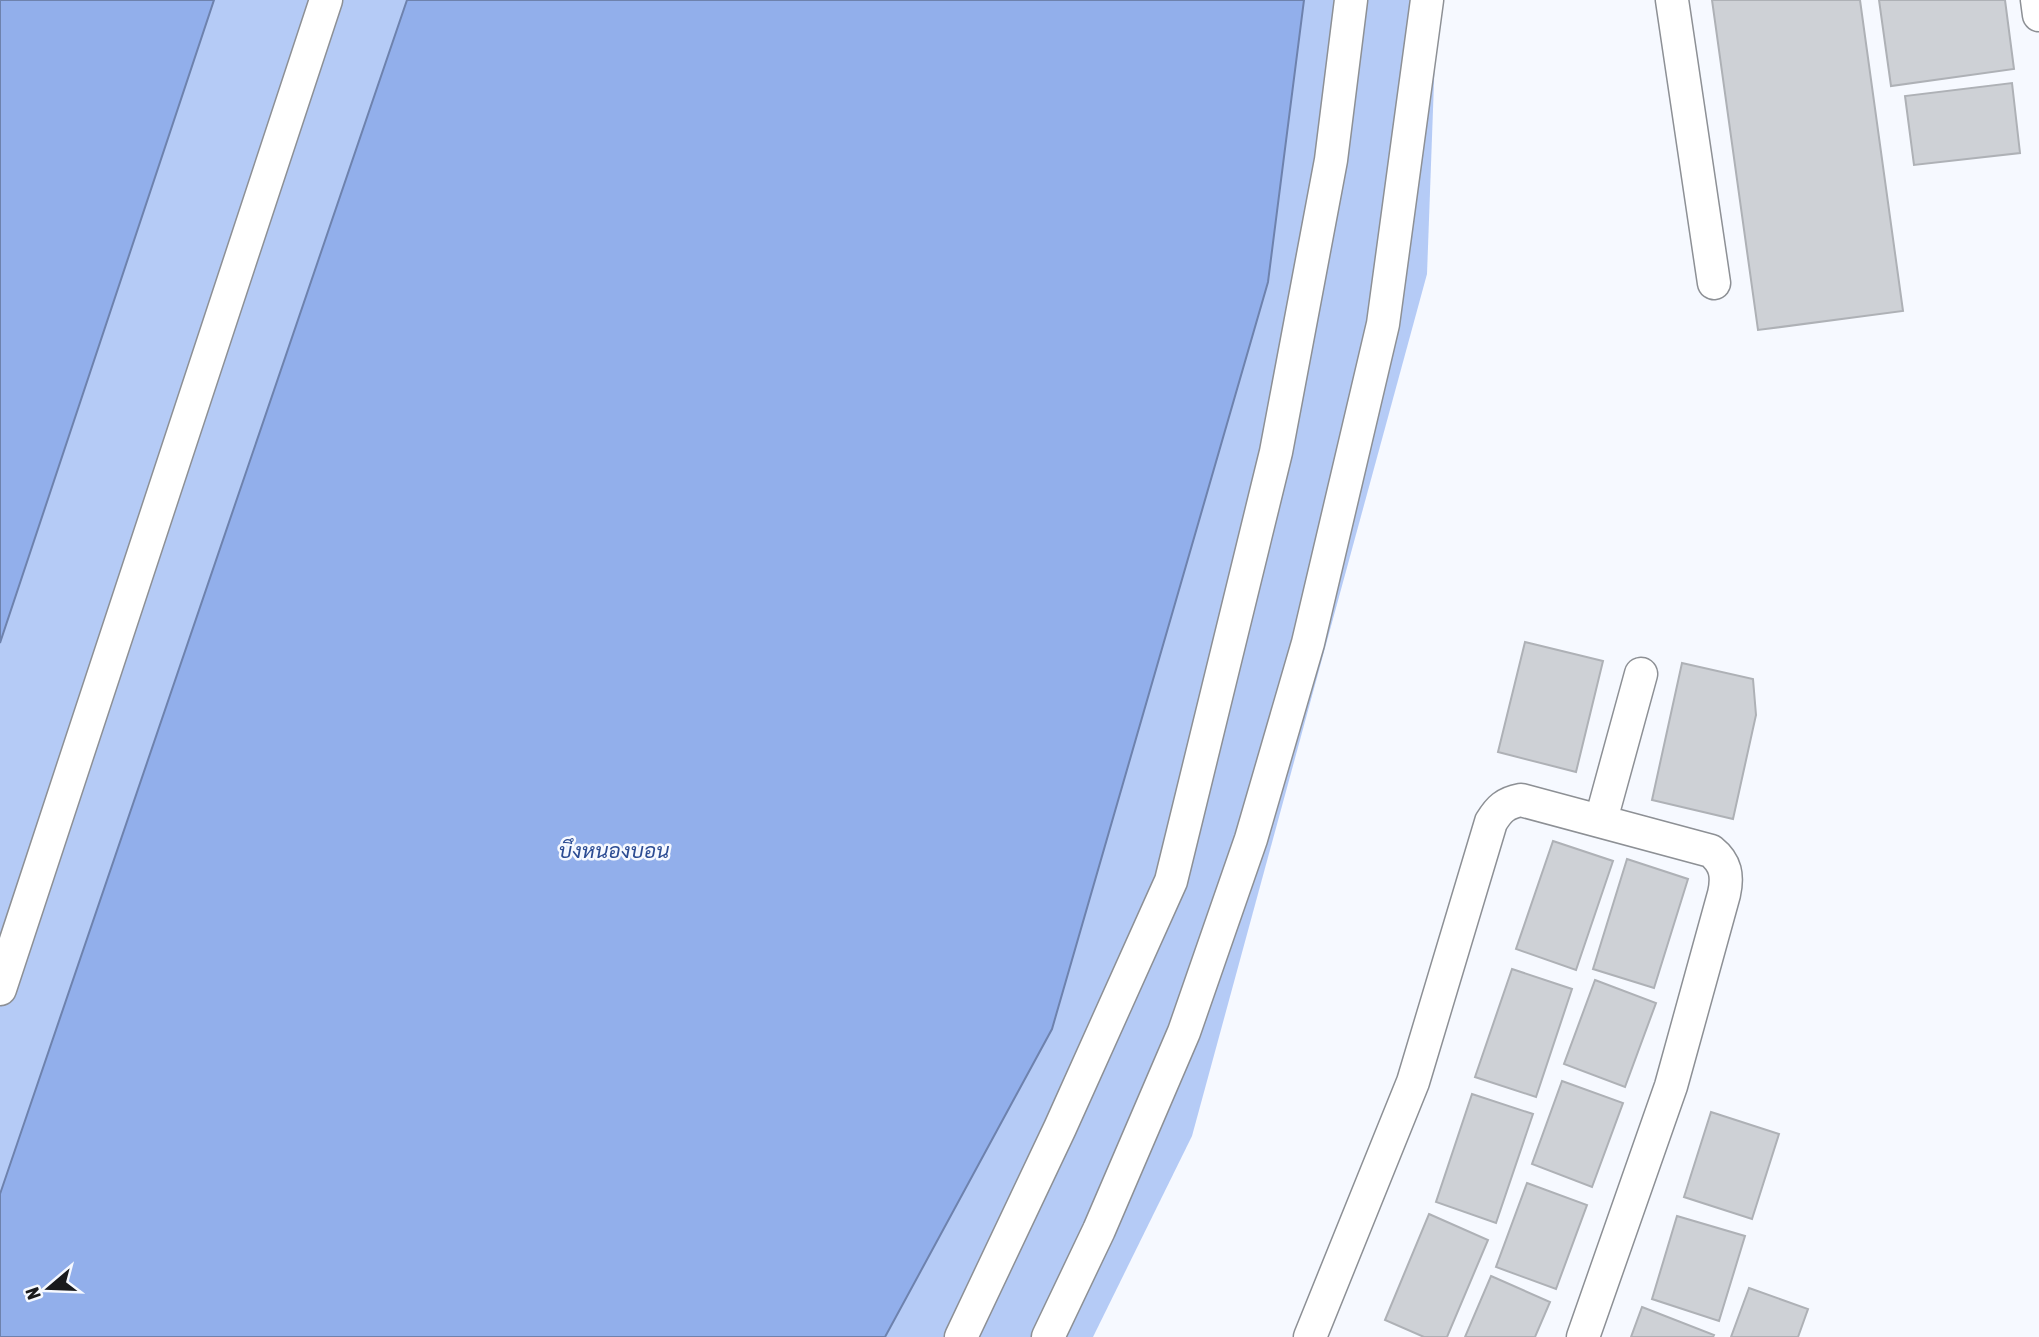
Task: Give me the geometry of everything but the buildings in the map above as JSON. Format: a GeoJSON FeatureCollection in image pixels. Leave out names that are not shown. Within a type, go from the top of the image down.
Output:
{"type":"FeatureCollection","features":[{"type":"Feature","properties":{"kind":"street"},"geometry":{"type":"LineString","coordinates":[[0,989],[326,0]]}},
{"type":"Feature","properties":{"kind":"street"},"geometry":{"type":"LineString","coordinates":[[961,1337],[1060,1128],[1171,881],[1276,452],[1331,160],[1351,0]]}},
{"type":"Feature","properties":{"kind":"street"},"geometry":{"type":"LineString","coordinates":[[1048,1337],[1099,1230],[1184,1032],[1251,839],[1308,643],[1383,324],[1427,0]]}},
{"type":"Feature","properties":{"kind":"street"},"geometry":{"type":"LineString","coordinates":[[1672,0],[1714,283]]}},
{"type":"Feature","properties":{"kind":"street"},"geometry":{"type":"LineString","coordinates":[[2037,0],[2039,15]]}},
{"type":"Feature","properties":{"kind":"street"},"geometry":{"type":"LineString","coordinates":[[1601,820],[1641,674]]}},
{"type":"Feature","properties":{"kind":"street"},"geometry":{"type":"LineString","coordinates":[[1310,1337],[1413,1082],[1491,822],[1498,810],[1508,802],[1521,800],[1711,851],[1720,858],[1727,882],[1671,1086],[1583,1337]]}},
{"type":"Feature","properties":{"kind":"shaded area","name":"บึงหนองบอน"},"geometry":{"type":"Polygon","coordinates":[[[0,0],[1437,0],[1427,274],[1192,1136],[1093,1337],[0,1337],[0,0]]]}},
{"type":"Feature","properties":{"kind":"water"},"geometry":{"type":"Polygon","coordinates":[[[0,0],[214,0],[0,643],[0,0]]]}},
{"type":"Feature","properties":{"kind":"water","name":"บึงหนองบอน"},"geometry":{"type":"Polygon","coordinates":[[[407,0],[1304,0],[1268,282],[1052,1029],[885,1337],[0,1337],[0,1194],[407,0]]]}}]}
